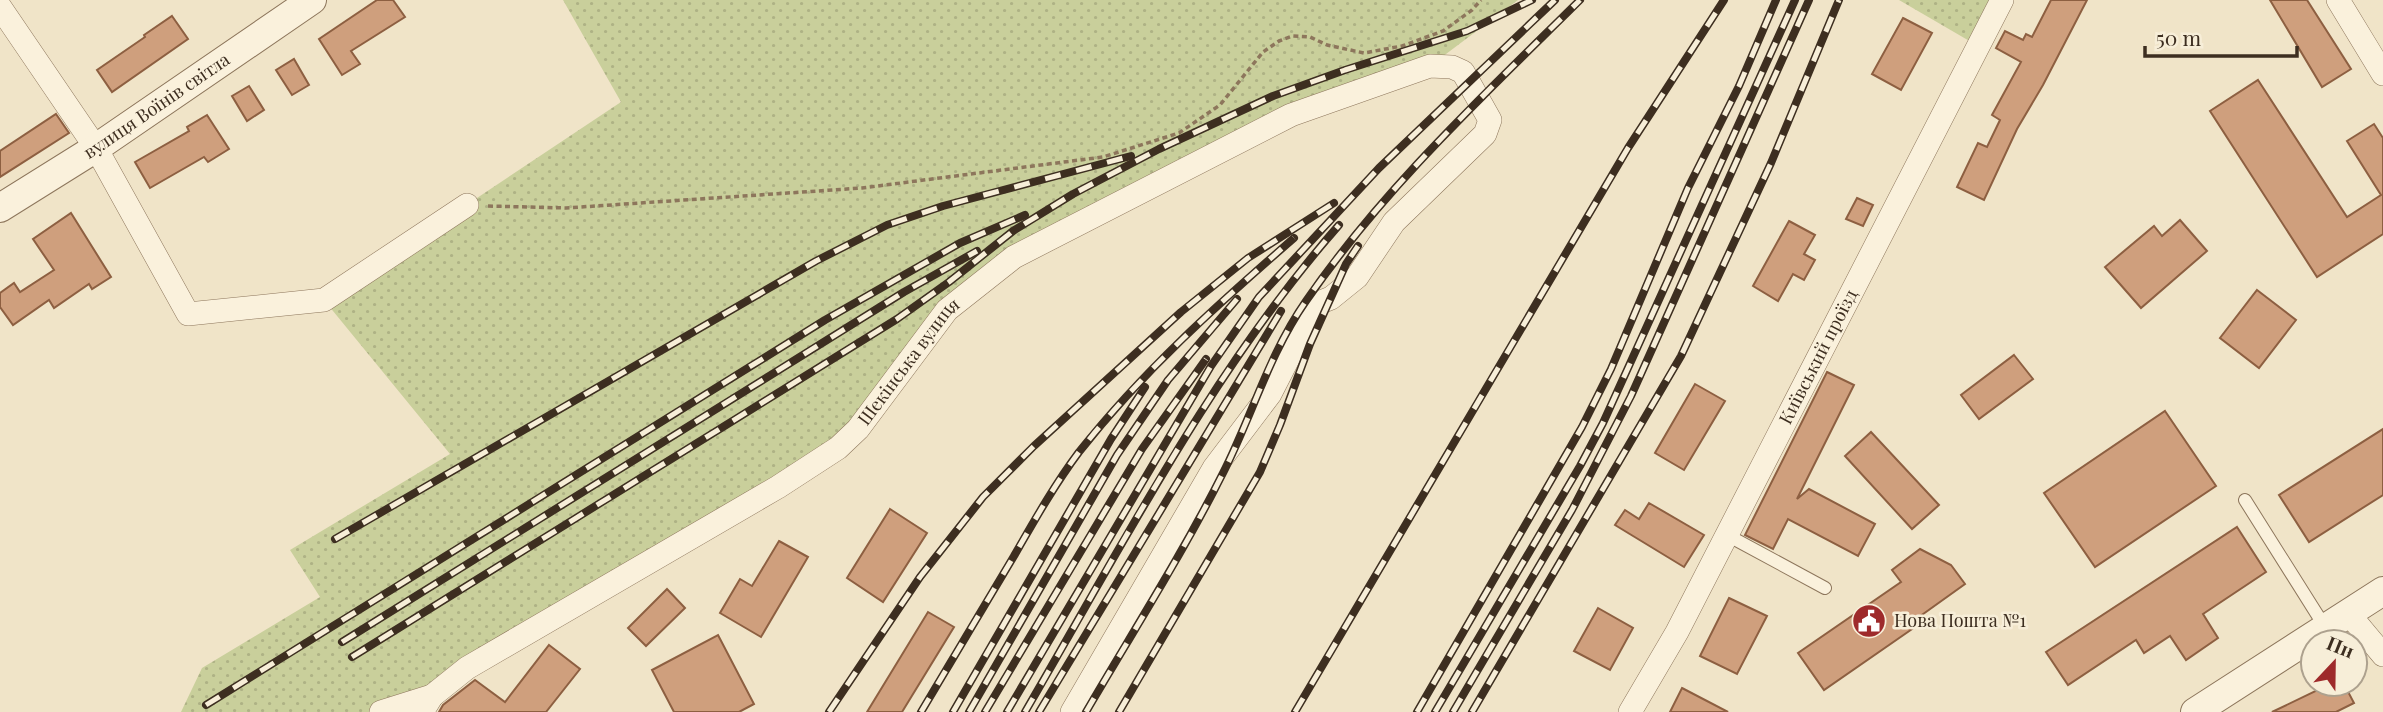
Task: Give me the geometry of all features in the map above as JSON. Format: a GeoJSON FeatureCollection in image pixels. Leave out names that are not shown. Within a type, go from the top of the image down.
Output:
{"type":"FeatureCollection","features":[{"type":"Feature","properties":{"kind":"street","name":"вулиця Воїнів світла"},"geometry":{"type":"LineString","coordinates":[[0,208],[96,148],[312,0]]}},
{"type":"Feature","properties":{"kind":"street","name":"Київський проїзд"},"geometry":{"type":"LineString","coordinates":[[1630,712],[1677,632],[2002,0]]}},
{"type":"Feature","properties":{"kind":"street"},"geometry":{"type":"LineString","coordinates":[[2338,0],[2383,74]]}},
{"type":"Feature","properties":{"kind":"street"},"geometry":{"type":"LineString","coordinates":[[0,7],[96,148],[188,314],[324,300],[467,205]]}},
{"type":"Feature","properties":{"kind":"street","name":"Шекінська вулиця"},"geometry":{"type":"LineString","coordinates":[[427,704],[467,668],[778,487],[838,448],[858,429],[947,310],[1014,257],[1292,115],[1430,66],[1452,67],[1463,72],[1490,120],[1485,134],[1394,222],[1357,277],[1331,298],[1315,304],[1270,394],[1214,468],[1072,712]]}},
{"type":"Feature","properties":{"kind":"street"},"geometry":{"type":"LineString","coordinates":[[2195,712],[2383,591]]}},
{"type":"Feature","properties":{"kind":"street"},"geometry":{"type":"LineString","coordinates":[[2337,620],[2383,655]]}},
{"type":"Feature","properties":{"kind":"street"},"geometry":{"type":"LineString","coordinates":[[381,712],[427,704]]}},
{"type":"Feature","properties":{"kind":"lane"},"geometry":{"type":"LineString","coordinates":[[2245,500],[2337,620]]}},
{"type":"Feature","properties":{"kind":"lane"},"geometry":{"type":"LineString","coordinates":[[1727,535],[1825,588]]}},
{"type":"Feature","properties":{"kind":"path"},"geometry":{"type":"LineString","coordinates":[[467,205],[566,208],[862,188],[1102,157],[1180,132],[1220,104],[1263,52],[1279,41],[1292,36],[1310,37],[1327,45],[1364,53],[1402,46],[1443,31],[1481,0]]}},
{"type":"Feature","properties":{"kind":"green space"},"geometry":{"type":"Polygon","coordinates":[[[563,0],[1518,0],[1430,66],[1291,115],[1014,257],[947,310],[858,429],[467,668],[422,712],[181,712],[202,668],[320,597],[290,550],[450,454],[324,300],[621,102],[563,0]]]}},
{"type":"Feature","properties":{"kind":"green space"},"geometry":{"type":"Polygon","coordinates":[[[1899,0],[2002,0],[1978,46],[1899,0]]]}},
{"type":"Feature","properties":{"kind":"building"},"geometry":{"type":"Polygon","coordinates":[[[377,0],[393,0],[405,17],[351,51],[360,64],[342,75],[319,39],[377,0]]]}},
{"type":"Feature","properties":{"kind":"building"},"geometry":{"type":"Polygon","coordinates":[[[2051,0],[2087,0],[2017,129],[1984,200],[1957,187],[1978,143],[1987,147],[2000,120],[1992,115],[2021,62],[1996,48],[2005,31],[2023,40],[2026,34],[2032,37],[2051,0]]]}},
{"type":"Feature","properties":{"kind":"building"},"geometry":{"type":"Polygon","coordinates":[[[2270,0],[2307,0],[2351,69],[2322,87],[2270,0]]]}},
{"type":"Feature","properties":{"kind":"building"},"geometry":{"type":"Polygon","coordinates":[[[172,16],[188,39],[112,92],[97,70],[172,16]]]}},
{"type":"Feature","properties":{"kind":"building"},"geometry":{"type":"Polygon","coordinates":[[[1903,18],[1932,33],[1901,90],[1872,74],[1903,18]]]}},
{"type":"Feature","properties":{"kind":"building"},"geometry":{"type":"Polygon","coordinates":[[[294,59],[309,85],[292,95],[276,70],[294,59]]]}},
{"type":"Feature","properties":{"kind":"building"},"geometry":{"type":"Polygon","coordinates":[[[2258,80],[2347,217],[2381,195],[2347,141],[2374,124],[2383,138],[2383,234],[2317,277],[2210,111],[2258,80]]]}},
{"type":"Feature","properties":{"kind":"building"},"geometry":{"type":"Polygon","coordinates":[[[249,86],[264,110],[247,121],[232,96],[249,86]]]}},
{"type":"Feature","properties":{"kind":"building"},"geometry":{"type":"Polygon","coordinates":[[[56,114],[69,133],[0,177],[0,151],[56,114]]]}},
{"type":"Feature","properties":{"kind":"building"},"geometry":{"type":"Polygon","coordinates":[[[207,115],[229,149],[208,162],[204,157],[150,188],[135,162],[189,131],[187,127],[207,115]]]}},
{"type":"Feature","properties":{"kind":"building"},"geometry":{"type":"Polygon","coordinates":[[[1857,198],[1873,205],[1863,226],[1846,219],[1857,198]]]}},
{"type":"Feature","properties":{"kind":"building"},"geometry":{"type":"Polygon","coordinates":[[[71,213],[111,277],[92,289],[89,284],[54,308],[49,300],[13,325],[0,307],[0,293],[14,283],[20,292],[54,270],[33,239],[71,213]]]}},
{"type":"Feature","properties":{"kind":"building"},"geometry":{"type":"Polygon","coordinates":[[[2180,220],[2207,251],[2141,308],[2105,267],[2154,226],[2162,236],[2180,220]]]}},
{"type":"Feature","properties":{"kind":"building"},"geometry":{"type":"Polygon","coordinates":[[[1789,221],[1815,235],[1804,254],[1815,260],[1804,280],[1793,274],[1778,301],[1753,286],[1789,221]]]}},
{"type":"Feature","properties":{"kind":"building"},"geometry":{"type":"Polygon","coordinates":[[[2257,290],[2296,320],[2259,368],[2220,338],[2257,290]]]}},
{"type":"Feature","properties":{"kind":"building"},"geometry":{"type":"Polygon","coordinates":[[[2014,355],[2033,379],[1979,419],[1961,395],[2014,355]]]}},
{"type":"Feature","properties":{"kind":"building"},"geometry":{"type":"Polygon","coordinates":[[[1827,372],[1854,385],[1797,499],[1809,489],[1875,524],[1858,556],[1788,519],[1773,549],[1745,535],[1827,372]]]}},
{"type":"Feature","properties":{"kind":"building"},"geometry":{"type":"Polygon","coordinates":[[[1695,384],[1725,401],[1684,470],[1655,453],[1695,384]]]}},
{"type":"Feature","properties":{"kind":"building"},"geometry":{"type":"Polygon","coordinates":[[[2165,411],[2216,486],[2095,567],[2044,493],[2165,411]]]}},
{"type":"Feature","properties":{"kind":"building"},"geometry":{"type":"Polygon","coordinates":[[[2383,429],[2383,495],[2309,542],[2279,495],[2383,429]]]}},
{"type":"Feature","properties":{"kind":"building"},"geometry":{"type":"Polygon","coordinates":[[[1871,432],[1939,505],[1912,529],[1845,456],[1871,432]]]}},
{"type":"Feature","properties":{"kind":"building"},"geometry":{"type":"Polygon","coordinates":[[[1649,503],[1704,535],[1684,567],[1615,525],[1625,510],[1639,519],[1649,503]]]}},
{"type":"Feature","properties":{"kind":"building"},"geometry":{"type":"Polygon","coordinates":[[[890,509],[927,533],[883,602],[847,578],[890,509]]]}},
{"type":"Feature","properties":{"kind":"building"},"geometry":{"type":"Polygon","coordinates":[[[2237,527],[2266,572],[2203,614],[2218,638],[2186,660],[2170,636],[2144,653],[2136,640],[2068,685],[2046,652],[2237,527]]]}},
{"type":"Feature","properties":{"kind":"building"},"geometry":{"type":"Polygon","coordinates":[[[779,541],[808,557],[761,637],[720,613],[740,579],[752,586],[779,541]]]}},
{"type":"Feature","properties":{"kind":"building"},"geometry":{"type":"Polygon","coordinates":[[[1920,549],[1951,565],[1965,584],[1912,622],[1915,627],[1824,690],[1798,653],[1901,582],[1892,570],[1920,549]]]}},
{"type":"Feature","properties":{"kind":"building"},"geometry":{"type":"Polygon","coordinates":[[[667,589],[685,608],[646,646],[628,628],[667,589]]]}},
{"type":"Feature","properties":{"kind":"building"},"geometry":{"type":"Polygon","coordinates":[[[1729,598],[1767,616],[1737,674],[1700,656],[1729,598]]]}},
{"type":"Feature","properties":{"kind":"building"},"geometry":{"type":"Polygon","coordinates":[[[1598,608],[1633,628],[1610,670],[1574,651],[1598,608]]]}},
{"type":"Feature","properties":{"kind":"building"},"geometry":{"type":"Polygon","coordinates":[[[928,612],[954,627],[902,712],[867,712],[928,612]]]}},
{"type":"Feature","properties":{"kind":"building"},"geometry":{"type":"Polygon","coordinates":[[[718,635],[754,704],[739,712],[674,712],[652,670],[718,635]]]}},
{"type":"Feature","properties":{"kind":"building"},"geometry":{"type":"Polygon","coordinates":[[[549,645],[580,669],[546,712],[439,712],[443,705],[475,680],[505,702],[549,645]]]}},
{"type":"Feature","properties":{"kind":"building"},"geometry":{"type":"Polygon","coordinates":[[[1682,688],[1728,712],[1670,712],[1682,688]]]}},
{"type":"Feature","properties":{"kind":"building"},"geometry":{"type":"Polygon","coordinates":[[[2301,698],[2351,698],[2354,703],[2336,712],[2272,712],[2301,698]]]}},
{"type":"Feature","properties":{"kind":"railway"},"geometry":{"type":"LineString","coordinates":[[352,657],[897,319],[1013,231],[1073,194],[1159,149],[1273,96],[1467,31],[1532,0]]}},
{"type":"Feature","properties":{"kind":"railway"},"geometry":{"type":"LineString","coordinates":[[1007,712],[1211,366],[1259,297],[1379,168],[1555,0]]}},
{"type":"Feature","properties":{"kind":"railway"},"geometry":{"type":"LineString","coordinates":[[1086,712],[1207,504],[1282,342],[1306,301],[1336,260],[1401,182],[1580,0]]}},
{"type":"Feature","properties":{"kind":"railway"},"geometry":{"type":"LineString","coordinates":[[1295,712],[1628,148],[1724,0]]}},
{"type":"Feature","properties":{"kind":"railway"},"geometry":{"type":"LineString","coordinates":[[1417,712],[1582,427],[1611,369],[1688,188],[1739,86],[1776,0]]}},
{"type":"Feature","properties":{"kind":"railway"},"geometry":{"type":"LineString","coordinates":[[1435,712],[1603,423],[1795,0]]}},
{"type":"Feature","properties":{"kind":"railway"},"geometry":{"type":"LineString","coordinates":[[1453,712],[1572,510],[1631,396],[1809,0]]}},
{"type":"Feature","properties":{"kind":"railway"},"geometry":{"type":"LineString","coordinates":[[1472,712],[1681,356],[1771,163],[1839,0]]}},
{"type":"Feature","properties":{"kind":"railway"},"geometry":{"type":"LineString","coordinates":[[335,539],[816,261],[887,225],[943,206],[1131,156]]}},
{"type":"Feature","properties":{"kind":"railway"},"geometry":{"type":"LineString","coordinates":[[829,712],[920,577],[983,497],[1034,446],[1181,312],[1248,258],[1334,203]]}},
{"type":"Feature","properties":{"kind":"railway"},"geometry":{"type":"LineString","coordinates":[[206,705],[825,320],[960,243],[1025,215]]}},
{"type":"Feature","properties":{"kind":"railway"},"geometry":{"type":"LineString","coordinates":[[1025,712],[1133,523],[1209,399],[1293,281],[1339,225]]}},
{"type":"Feature","properties":{"kind":"railway"},"geometry":{"type":"LineString","coordinates":[[921,712],[1045,503],[1079,452],[1155,366],[1294,238]]}},
{"type":"Feature","properties":{"kind":"railway"},"geometry":{"type":"LineString","coordinates":[[1119,712],[1260,472],[1310,344],[1346,264],[1358,246]]}},
{"type":"Feature","properties":{"kind":"railway"},"geometry":{"type":"LineString","coordinates":[[342,642],[904,292],[977,251]]}},
{"type":"Feature","properties":{"kind":"railway"},"geometry":{"type":"LineString","coordinates":[[969,712],[1117,455],[1168,380],[1237,299]]}},
{"type":"Feature","properties":{"kind":"railway"},"geometry":{"type":"LineString","coordinates":[[1039,712],[1281,311]]}},
{"type":"Feature","properties":{"kind":"railway"},"geometry":{"type":"LineString","coordinates":[[985,712],[1142,449],[1206,359]]}},
{"type":"Feature","properties":{"kind":"railway"},"geometry":{"type":"LineString","coordinates":[[953,712],[1111,439],[1145,387]]}},
{"type":"Feature","properties":{"kind":"place","name":"Нова Пошта №1"},"geometry":{"type":"Point","coordinates":[1869,621]}}]}
